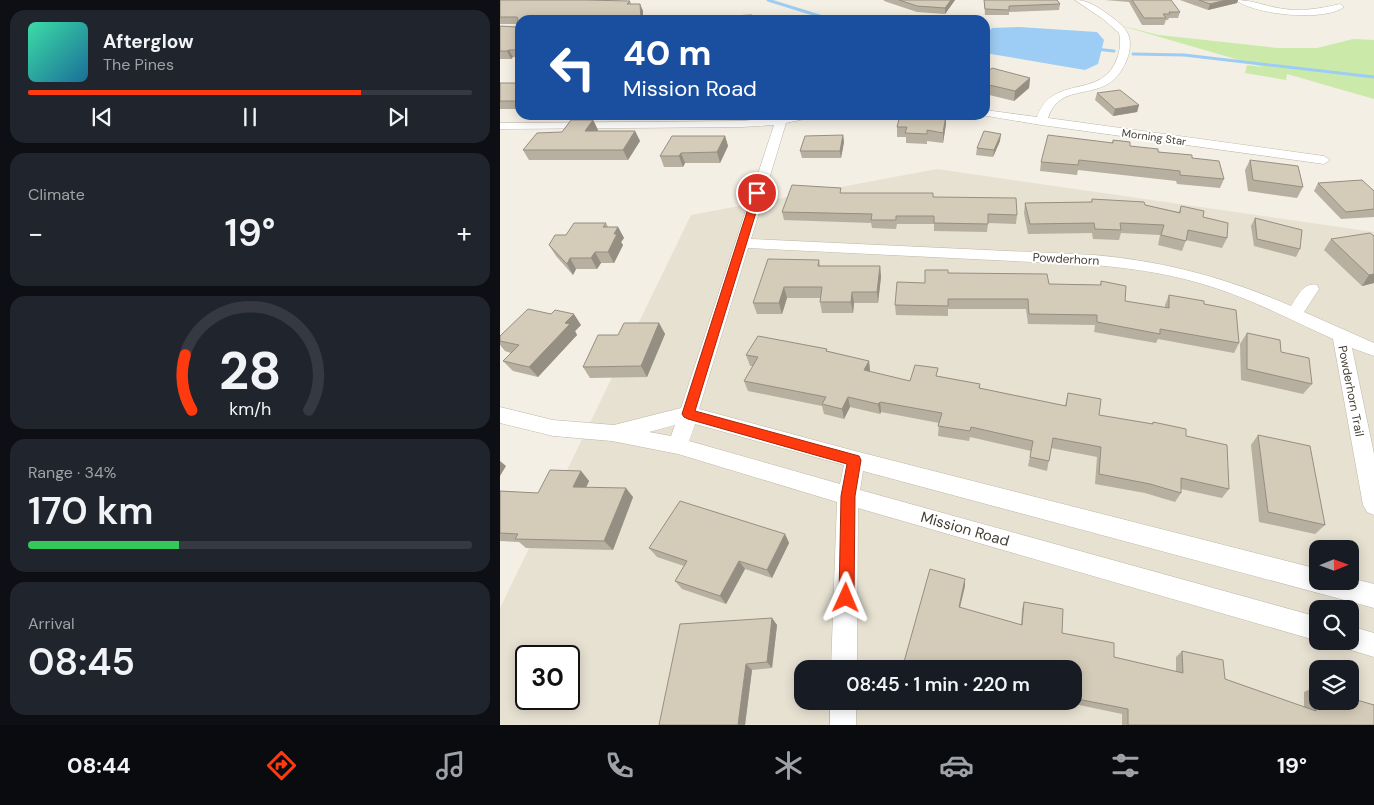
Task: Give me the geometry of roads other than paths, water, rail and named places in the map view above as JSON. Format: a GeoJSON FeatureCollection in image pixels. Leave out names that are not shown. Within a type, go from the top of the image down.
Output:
{"type":"FeatureCollection","features":[{"type":"Feature","properties":{"kind":"street"},"geometry":{"type":"LineString","coordinates":[[1041,122],[1046,107],[1052,100],[1065,94],[1103,84],[1113,77],[1122,60],[1125,38],[1122,30],[1079,0]]}},
{"type":"Feature","properties":{"kind":"street"},"geometry":{"type":"LineString","coordinates":[[1240,0],[1277,12],[1293,14],[1315,14],[1340,7]]}},
{"type":"Feature","properties":{"kind":"street","name":"Morning Star"},"geometry":{"type":"LineString","coordinates":[[990,114],[1324,160]]}},
{"type":"Feature","properties":{"kind":"street"},"geometry":{"type":"LineString","coordinates":[[500,126],[636,120],[779,126]]}},
{"type":"Feature","properties":{"kind":"street"},"geometry":{"type":"LineString","coordinates":[[738,131],[779,126],[796,120]]}},
{"type":"Feature","properties":{"kind":"street"},"geometry":{"type":"LineString","coordinates":[[678,446],[779,126]]}},
{"type":"Feature","properties":{"kind":"street","name":"Powderhorn"},"geometry":{"type":"LineString","coordinates":[[742,243],[1094,260],[1143,265],[1218,283],[1294,314],[1374,350]]}},
{"type":"Feature","properties":{"kind":"street"},"geometry":{"type":"LineString","coordinates":[[1294,314],[1311,289]]}},
{"type":"Feature","properties":{"kind":"street","name":"Powderhorn Trail"},"geometry":{"type":"LineString","coordinates":[[1341,336],[1374,505]]}},
{"type":"Feature","properties":{"kind":"street","name":"Mission Road"},"geometry":{"type":"LineString","coordinates":[[612,433],[688,414],[855,460],[1309,579]]}},
{"type":"Feature","properties":{"kind":"street","name":"Mission Road"},"geometry":{"type":"LineString","coordinates":[[500,415],[553,428],[612,433],[678,446],[1309,626]]}},
{"type":"Feature","properties":{"kind":"street"},"geometry":{"type":"LineString","coordinates":[[844,660],[848,496],[855,460]]}},
{"type":"Feature","properties":{"kind":"street","name":"Mission Road"},"geometry":{"type":"LineString","coordinates":[[1352,590],[1374,596]]}},
{"type":"Feature","properties":{"kind":"street"},"geometry":{"type":"LineString","coordinates":[[1359,641],[1374,645]]}},
{"type":"Feature","properties":{"kind":"street"},"geometry":{"type":"LineString","coordinates":[[843,710],[843,725]]}},
{"type":"Feature","properties":{"kind":"water"},"geometry":{"type":"Polygon","coordinates":[[[1019,27],[1097,32],[1104,40],[1098,64],[1085,70],[990,54],[990,30],[992,28],[1019,27]]]}},
{"type":"Feature","properties":{"kind":"waterway"},"geometry":{"type":"LineString","coordinates":[[768,0],[816,15]]}},
{"type":"Feature","properties":{"kind":"waterway"},"geometry":{"type":"LineString","coordinates":[[1095,49],[1114,51]]}},
{"type":"Feature","properties":{"kind":"waterway"},"geometry":{"type":"LineString","coordinates":[[1133,54],[1184,55],[1374,77]]}}]}
